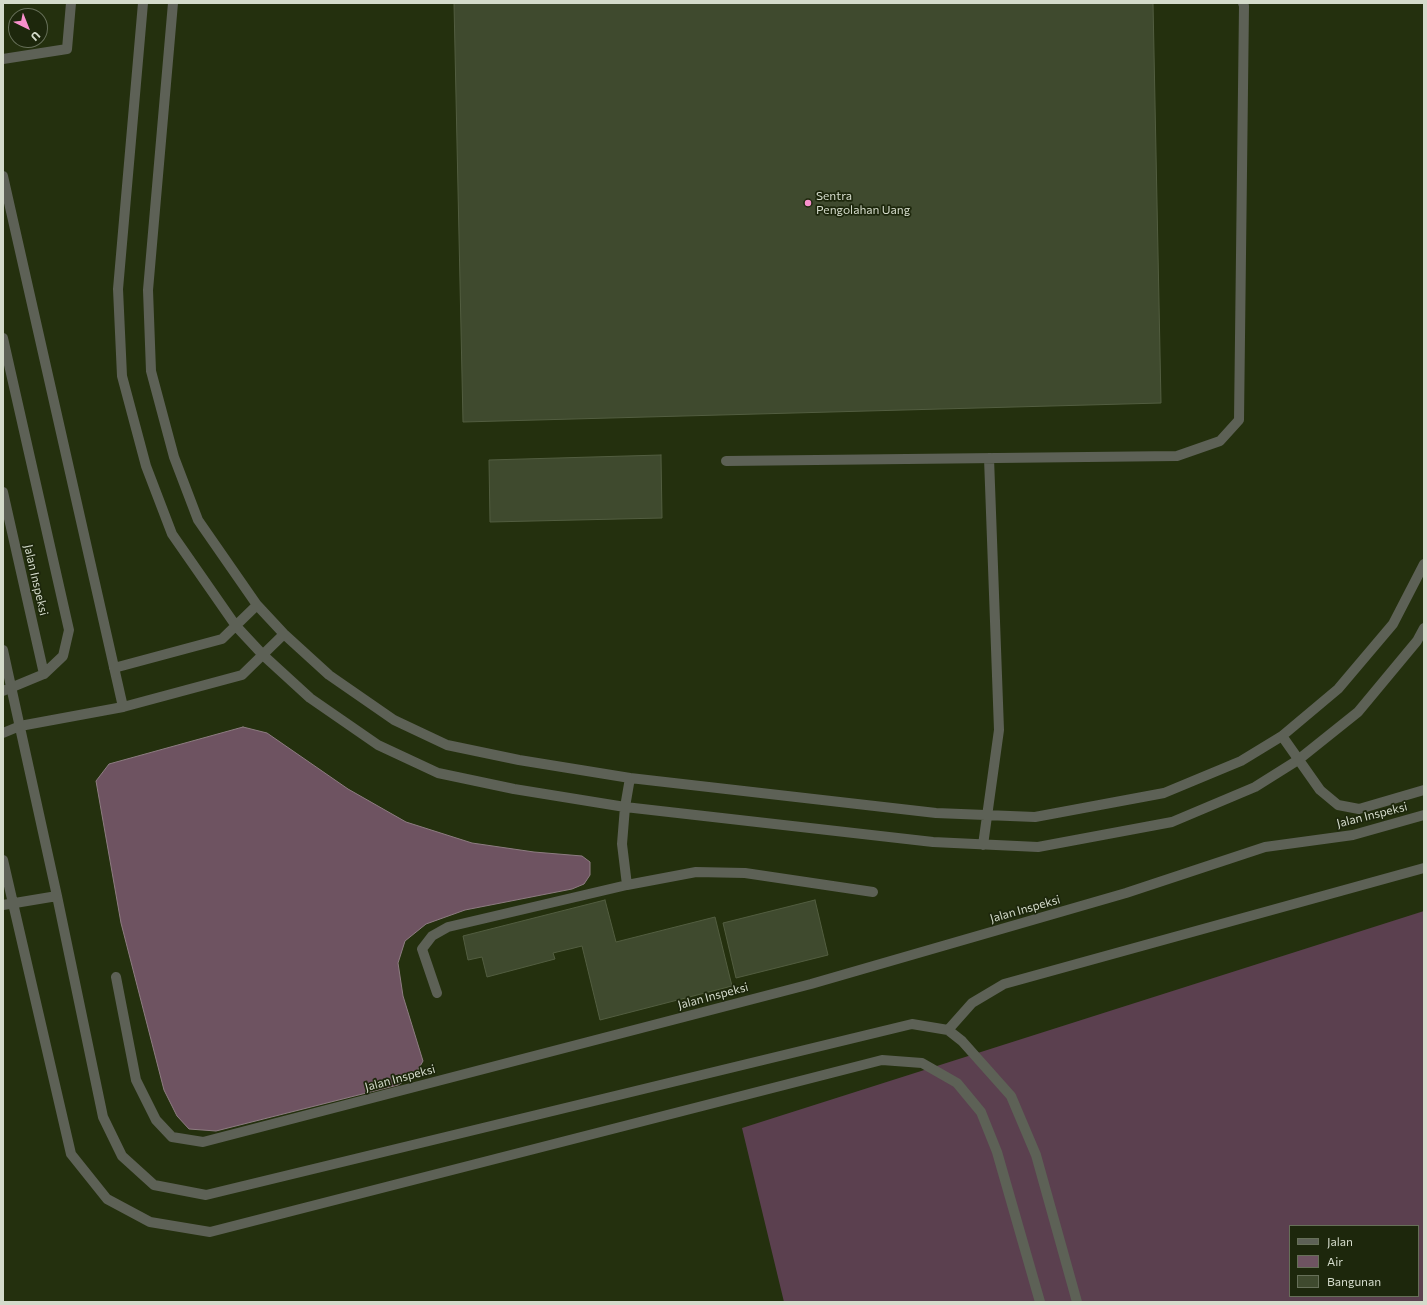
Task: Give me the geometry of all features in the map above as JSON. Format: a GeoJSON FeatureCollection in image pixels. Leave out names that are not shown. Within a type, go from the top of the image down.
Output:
{"type":"FeatureCollection","features":[{"type":"Feature","properties":{"kind":"lane"},"geometry":{"type":"LineString","coordinates":[[3,57],[67,49],[71,3]]}},
{"type":"Feature","properties":{"kind":"lane"},"geometry":{"type":"LineString","coordinates":[[143,3],[118,289],[122,376],[146,466],[172,534],[236,626],[263,655],[310,698],[378,745],[438,773],[514,789],[625,807],[933,842],[1038,847],[1172,822],[1255,787],[1298,760],[1358,712],[1417,641],[1424,628]]}},
{"type":"Feature","properties":{"kind":"lane"},"geometry":{"type":"LineString","coordinates":[[173,3],[148,290],[151,371],[174,457],[198,520],[257,605],[284,634],[330,675],[394,720],[448,745],[519,760],[630,778],[936,813],[1036,817],[1164,794],[1241,761],[1282,736],[1338,689],[1393,624],[1424,564]]}},
{"type":"Feature","properties":{"kind":"lane"},"geometry":{"type":"LineString","coordinates":[[726,461],[1177,456],[1220,441],[1239,420],[1243,3]]}},
{"type":"Feature","properties":{"kind":"lane"},"geometry":{"type":"LineString","coordinates":[[3,176],[123,707]]}},
{"type":"Feature","properties":{"kind":"lane"},"geometry":{"type":"LineString","coordinates":[[3,338],[68,630],[63,656],[44,674],[7,689]]}},
{"type":"Feature","properties":{"kind":"lane"},"geometry":{"type":"LineString","coordinates":[[983,845],[999,730],[989,458]]}},
{"type":"Feature","properties":{"kind":"lane","name":"Jalan Inspeksi"},"geometry":{"type":"LineString","coordinates":[[3,492],[44,674]]}},
{"type":"Feature","properties":{"kind":"lane"},"geometry":{"type":"LineString","coordinates":[[114,668],[222,639],[257,605]]}},
{"type":"Feature","properties":{"kind":"lane"},"geometry":{"type":"LineString","coordinates":[[3,733],[20,726],[123,707],[242,675],[284,634]]}},
{"type":"Feature","properties":{"kind":"lane"},"geometry":{"type":"LineString","coordinates":[[3,650],[7,689],[20,726],[103,1117],[122,1156],[154,1185],[206,1195],[912,1024],[948,1030],[962,1041],[1011,1096],[1036,1155],[1078,1302]]}},
{"type":"Feature","properties":{"kind":"lane"},"geometry":{"type":"LineString","coordinates":[[1282,736],[1320,790],[1338,805],[1358,809],[1424,790]]}},
{"type":"Feature","properties":{"kind":"lane"},"geometry":{"type":"LineString","coordinates":[[627,884],[622,844],[625,807],[630,778]]}},
{"type":"Feature","properties":{"kind":"lane","name":"Jalan Inspeksi"},"geometry":{"type":"LineString","coordinates":[[116,977],[136,1080],[156,1120],[172,1137],[203,1142],[811,984],[1126,894],[1265,847],[1353,835],[1424,815]]}},
{"type":"Feature","properties":{"kind":"lane"},"geometry":{"type":"LineString","coordinates":[[3,860],[8,904],[71,1154],[107,1199],[150,1222],[210,1232],[882,1060],[922,1063],[957,1083],[981,1112],[997,1152],[1040,1302]]}},
{"type":"Feature","properties":{"kind":"lane"},"geometry":{"type":"LineString","coordinates":[[948,1030],[972,1003],[1004,984],[1424,868]]}},
{"type":"Feature","properties":{"kind":"lane"},"geometry":{"type":"LineString","coordinates":[[437,993],[422,949],[432,936],[448,927],[627,884],[696,872],[738,873],[874,892]]}},
{"type":"Feature","properties":{"kind":"lane"},"geometry":{"type":"LineString","coordinates":[[8,904],[57,896]]}},
{"type":"Feature","properties":{"kind":"shaded area"},"geometry":{"type":"Polygon","coordinates":[[[3,3],[1424,3],[1424,1302],[3,1302],[3,3]]]}},
{"type":"Feature","properties":{"kind":"shaded area"},"geometry":{"type":"Polygon","coordinates":[[[1424,911],[1424,1302],[784,1302],[742,1128],[1424,911]]]}},
{"type":"Feature","properties":{"kind":"water"},"geometry":{"type":"Polygon","coordinates":[[[243,727],[267,733],[348,789],[406,822],[472,843],[534,852],[582,856],[590,862],[590,875],[584,884],[572,889],[465,910],[426,924],[405,941],[398,963],[403,996],[423,1061],[415,1075],[398,1085],[216,1131],[189,1129],[177,1116],[164,1090],[121,923],[96,781],[109,764],[243,727]]]}},
{"type":"Feature","properties":{"kind":"building","name":"Sentra Pengolahan Uang"},"geometry":{"type":"Polygon","coordinates":[[[454,3],[1153,3],[1161,403],[463,422],[454,3]]]}},
{"type":"Feature","properties":{"kind":"building"},"geometry":{"type":"Polygon","coordinates":[[[661,455],[662,518],[490,522],[489,460],[661,455]]]}},
{"type":"Feature","properties":{"kind":"building"},"geometry":{"type":"Polygon","coordinates":[[[605,900],[616,942],[715,917],[732,986],[600,1020],[582,946],[553,953],[555,959],[487,977],[482,957],[468,960],[463,936],[605,900]]]}},
{"type":"Feature","properties":{"kind":"building"},"geometry":{"type":"Polygon","coordinates":[[[815,900],[828,955],[736,978],[723,923],[815,900]]]}},
{"type":"Feature","properties":{"kind":"place","name":"Sentra Pengolahan Uang"},"geometry":{"type":"Point","coordinates":[808,203]}}]}
